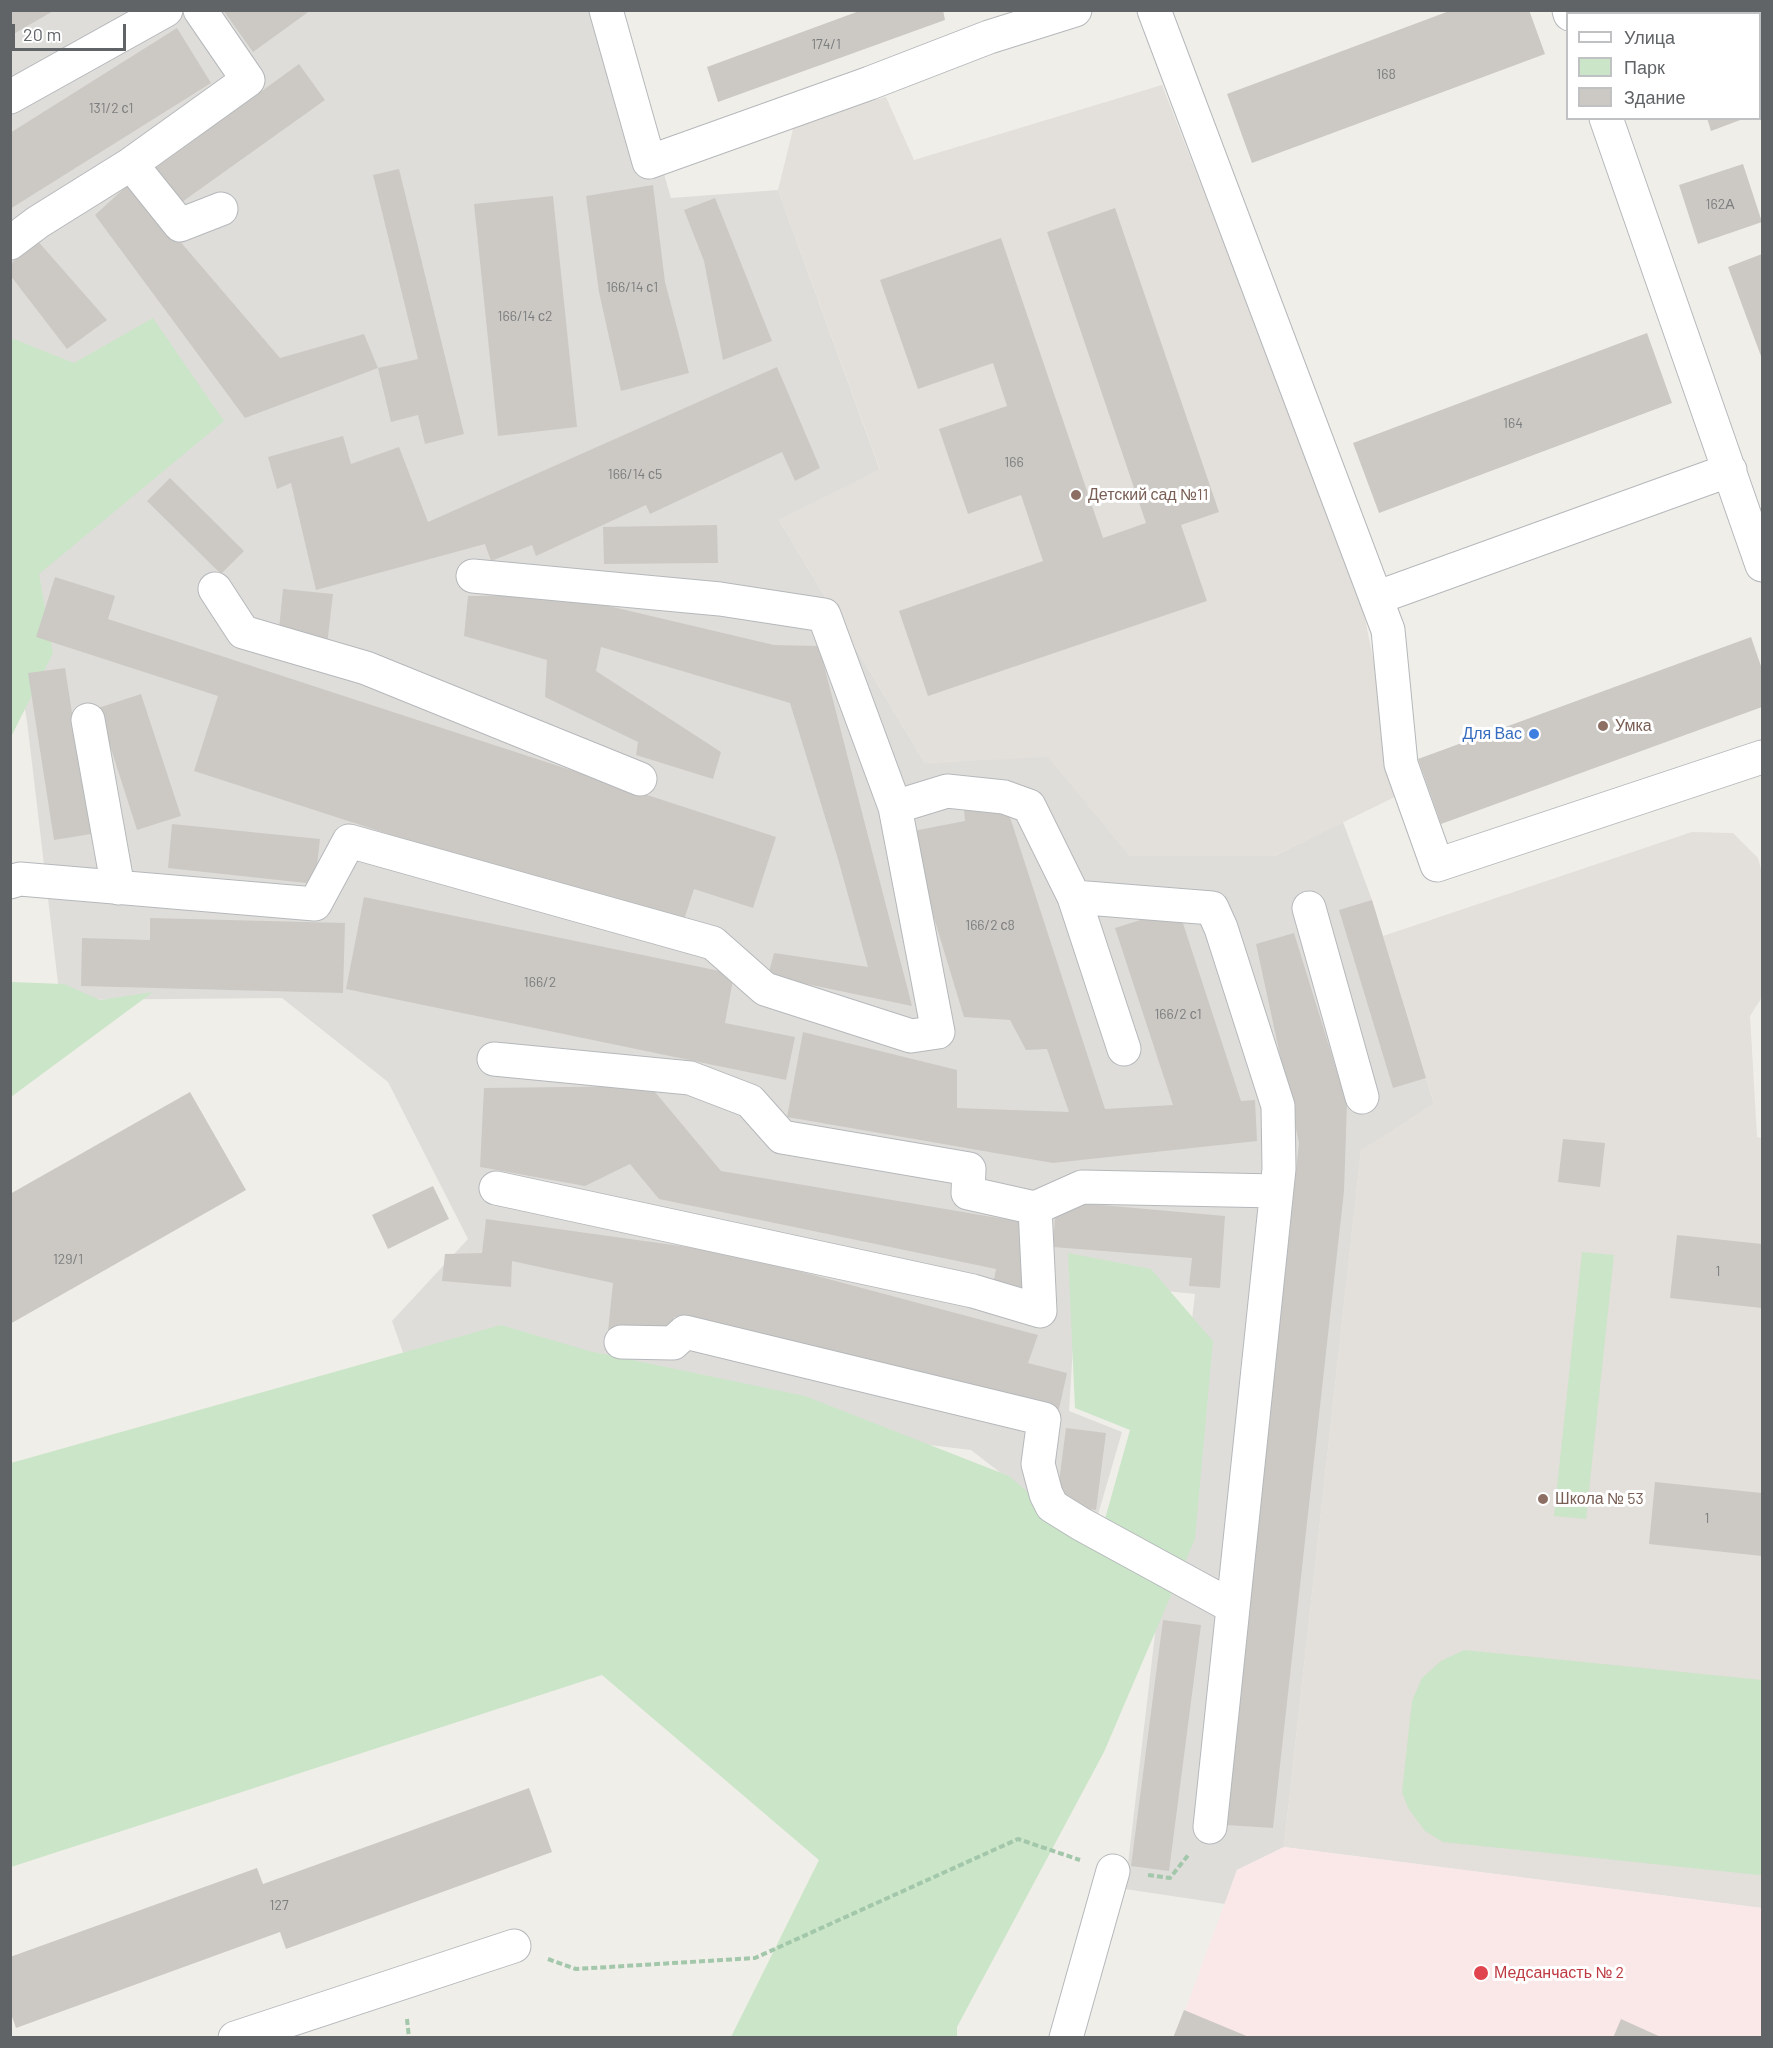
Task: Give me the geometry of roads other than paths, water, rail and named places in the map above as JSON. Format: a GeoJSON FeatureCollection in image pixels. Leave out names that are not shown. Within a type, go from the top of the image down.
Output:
{"type":"FeatureCollection","features":[{"type":"Feature","properties":{"kind":"lane"},"geometry":{"type":"LineString","coordinates":[[10,97],[166,10]]}},
{"type":"Feature","properties":{"kind":"lane"},"geometry":{"type":"LineString","coordinates":[[10,243],[38,222],[131,164],[248,80],[200,10]]}},
{"type":"Feature","properties":{"kind":"lane"},"geometry":{"type":"LineString","coordinates":[[606,10],[649,162],[870,83],[990,37],[1075,10]]}},
{"type":"Feature","properties":{"kind":"lane"},"geometry":{"type":"LineString","coordinates":[[1154,10],[1388,630],[1401,764],[1437,865],[1762,758]]}},
{"type":"Feature","properties":{"kind":"lane"},"geometry":{"type":"LineString","coordinates":[[1607,120],[1762,564]]}},
{"type":"Feature","properties":{"kind":"lane"},"geometry":{"type":"LineString","coordinates":[[131,164],[180,225],[221,209]]}},
{"type":"Feature","properties":{"kind":"lane"},"geometry":{"type":"LineString","coordinates":[[1376,598],[1730,470]]}},
{"type":"Feature","properties":{"kind":"lane"},"geometry":{"type":"LineString","coordinates":[[10,882],[20,879],[315,904],[349,841],[713,943],[765,988],[911,1036],[938,1032],[895,807],[824,615],[720,599],[472,576]]}},
{"type":"Feature","properties":{"kind":"lane"},"geometry":{"type":"LineString","coordinates":[[215,589],[243,632],[366,668],[640,779]]}},
{"type":"Feature","properties":{"kind":"lane"},"geometry":{"type":"LineString","coordinates":[[88,720],[118,888]]}},
{"type":"Feature","properties":{"kind":"lane"},"geometry":{"type":"LineString","coordinates":[[895,807],[946,791],[1004,797],[1029,806],[1074,897],[1124,1049]]}},
{"type":"Feature","properties":{"kind":"lane"},"geometry":{"type":"LineString","coordinates":[[1074,897],[1212,908],[1221,928],[1278,1106],[1279,1168],[1210,1827]]}},
{"type":"Feature","properties":{"kind":"lane"},"geometry":{"type":"LineString","coordinates":[[1309,908],[1362,1097]]}},
{"type":"Feature","properties":{"kind":"lane"},"geometry":{"type":"LineString","coordinates":[[494,1059],[690,1078],[750,1101],[782,1137],[969,1169],[968,1193],[1035,1208],[1082,1187],[1276,1191]]}},
{"type":"Feature","properties":{"kind":"lane"},"geometry":{"type":"LineString","coordinates":[[496,1188],[973,1291],[1040,1311],[1035,1208]]}},
{"type":"Feature","properties":{"kind":"lane"},"geometry":{"type":"LineString","coordinates":[[621,1342],[673,1343],[685,1332],[1044,1419],[1038,1464],[1046,1494],[1052,1506],[1233,1607]]}},
{"type":"Feature","properties":{"kind":"lane"},"geometry":{"type":"LineString","coordinates":[[1066,2037],[1113,1871]]}},
{"type":"Feature","properties":{"kind":"lane"},"geometry":{"type":"LineString","coordinates":[[235,2037],[514,1946]]}},
{"type":"Feature","properties":{"kind":"place","name":"Детский сад №11"},"geometry":{"type":"Point","coordinates":[1076,495]}},
{"type":"Feature","properties":{"kind":"place","name":"Умка"},"geometry":{"type":"Point","coordinates":[1603,726]}},
{"type":"Feature","properties":{"kind":"place","name":"Для Вас"},"geometry":{"type":"Point","coordinates":[1534,734]}},
{"type":"Feature","properties":{"kind":"place","name":"Школа № 53"},"geometry":{"type":"Point","coordinates":[1543,1499]}},
{"type":"Feature","properties":{"kind":"place","name":"Медсанчасть № 2"},"geometry":{"type":"Point","coordinates":[1481,1973]}}]}
